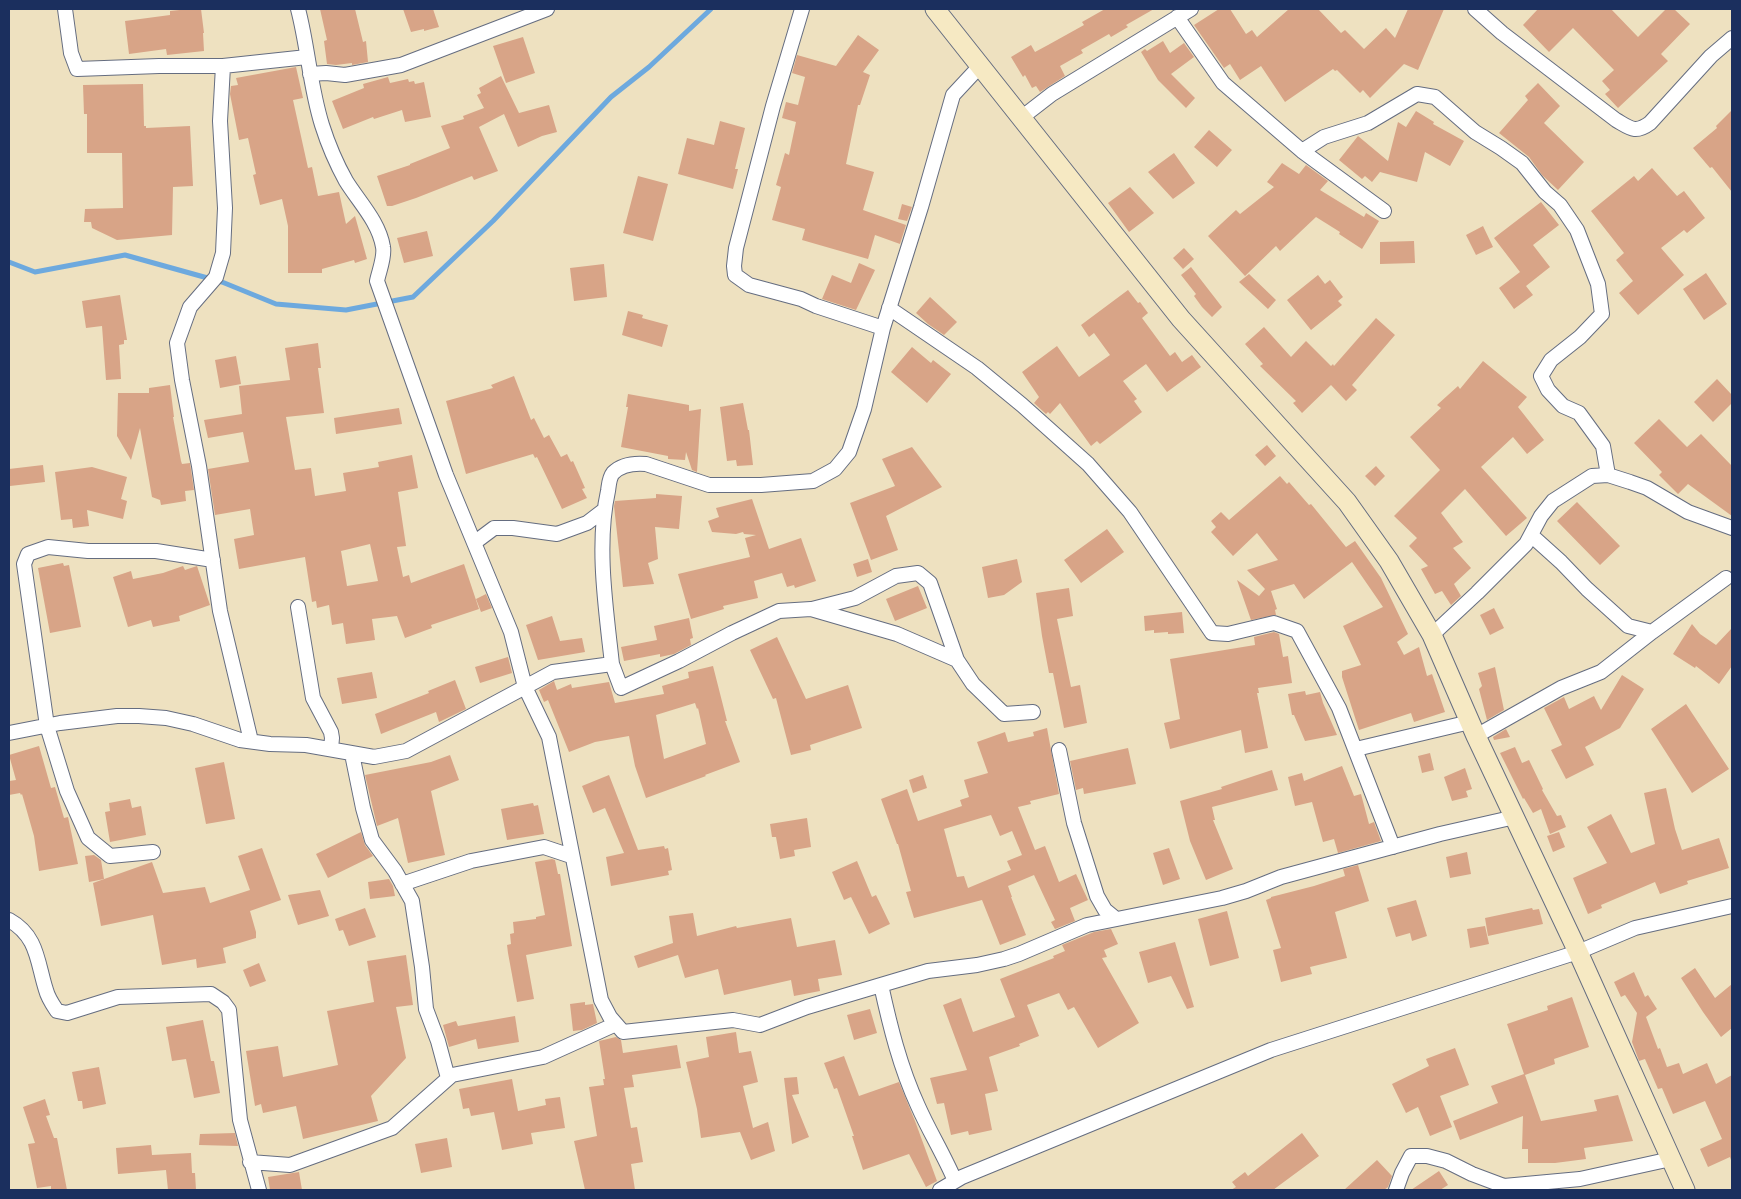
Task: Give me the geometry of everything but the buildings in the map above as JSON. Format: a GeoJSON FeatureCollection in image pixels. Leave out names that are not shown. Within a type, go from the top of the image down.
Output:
{"type":"FeatureCollection","features":[{"type":"Feature","properties":{"kind":"street"},"geometry":{"type":"LineString","coordinates":[[65,9],[71,53],[77,69],[223,66],[307,57]]}},
{"type":"Feature","properties":{"kind":"street"},"geometry":{"type":"LineString","coordinates":[[298,9],[310,74],[322,124],[333,156],[346,181],[365,206],[377,229],[384,248],[377,281],[443,466],[511,632],[525,687],[549,737],[601,1000],[610,1017],[623,1032],[733,1020],[760,1025],[807,1007],[928,971],[977,965],[1004,959],[1087,925],[1222,898],[1281,877],[1440,834],[1516,817]]}},
{"type":"Feature","properties":{"kind":"street"},"geometry":{"type":"LineString","coordinates":[[310,74],[326,73],[345,76],[401,65],[547,9]]}},
{"type":"Feature","properties":{"kind":"street"},"geometry":{"type":"LineString","coordinates":[[802,9],[773,106],[736,248],[734,270],[736,275],[749,285],[800,299],[883,328]]}},
{"type":"Feature","properties":{"kind":"street"},"geometry":{"type":"LineString","coordinates":[[935,9],[1181,319],[1347,502],[1389,561],[1432,635],[1473,729],[1578,952],[1684,1190]]}},
{"type":"Feature","properties":{"kind":"street"},"geometry":{"type":"LineString","coordinates":[[1021,118],[1052,94],[1191,9]]}},
{"type":"Feature","properties":{"kind":"street"},"geometry":{"type":"LineString","coordinates":[[1474,9],[1502,33],[1616,120],[1632,130],[1641,130],[1650,123],[1711,56],[1732,38]]}},
{"type":"Feature","properties":{"kind":"street"},"geometry":{"type":"LineString","coordinates":[[1177,17],[1223,83],[1302,151],[1384,211]]}},
{"type":"Feature","properties":{"kind":"street"},"geometry":{"type":"LineString","coordinates":[[223,66],[220,121],[225,208],[224,253],[216,277],[190,307],[177,343],[182,380],[199,466],[220,611],[251,741]]}},
{"type":"Feature","properties":{"kind":"street"},"geometry":{"type":"LineString","coordinates":[[980,66],[953,95],[921,207],[883,328],[864,409],[849,452],[835,469],[813,481],[761,485],[709,484],[646,464],[627,465],[613,473],[610,479],[604,510],[603,589],[612,664],[621,688],[779,611],[812,609],[855,598],[896,576],[918,573],[930,583],[957,660],[973,684],[1004,714],[1033,712]]}},
{"type":"Feature","properties":{"kind":"street"},"geometry":{"type":"LineString","coordinates":[[1302,151],[1324,137],[1368,123],[1417,94],[1435,96],[1475,132],[1522,163],[1545,192],[1560,205],[1577,230],[1598,284],[1602,314],[1580,337],[1551,360],[1541,376],[1548,390],[1563,406],[1579,413],[1603,446],[1608,475]]}},
{"type":"Feature","properties":{"kind":"street"},"geometry":{"type":"LineString","coordinates":[[889,308],[977,368],[1088,464],[1130,512],[1212,633],[1228,634],[1274,623],[1297,631],[1339,708],[1393,847]]}},
{"type":"Feature","properties":{"kind":"street"},"geometry":{"type":"LineString","coordinates":[[1432,635],[1526,544],[1541,516],[1553,500],[1592,476],[1608,475],[1647,488],[1688,512],[1732,528]]}},
{"type":"Feature","properties":{"kind":"street"},"geometry":{"type":"LineString","coordinates":[[474,543],[494,528],[513,528],[557,534],[587,523],[604,510]]}},
{"type":"Feature","properties":{"kind":"street"},"geometry":{"type":"LineString","coordinates":[[1531,536],[1628,626],[1652,632]]}},
{"type":"Feature","properties":{"kind":"street"},"geometry":{"type":"LineString","coordinates":[[153,852],[110,856],[88,838],[68,791],[47,726],[24,564],[28,554],[48,547],[88,551],[156,551],[212,560]]}},
{"type":"Feature","properties":{"kind":"street"},"geometry":{"type":"LineString","coordinates":[[1356,749],[1473,729],[1561,688],[1602,672],[1652,632],[1726,578]]}},
{"type":"Feature","properties":{"kind":"street"},"geometry":{"type":"LineString","coordinates":[[298,607],[313,698],[331,732],[331,749]]}},
{"type":"Feature","properties":{"kind":"street"},"geometry":{"type":"LineString","coordinates":[[812,609],[897,634],[957,660]]}},
{"type":"Feature","properties":{"kind":"street"},"geometry":{"type":"LineString","coordinates":[[9,733],[117,716],[139,716],[166,718],[193,724],[240,740],[270,744],[306,745],[374,758],[406,751],[553,672],[612,664]]}},
{"type":"Feature","properties":{"kind":"street"},"geometry":{"type":"LineString","coordinates":[[1060,750],[1072,815],[1097,896],[1105,910],[1116,919]]}},
{"type":"Feature","properties":{"kind":"street"},"geometry":{"type":"LineString","coordinates":[[352,754],[363,808],[372,840],[395,871],[412,901],[426,1008],[438,1040],[448,1078]]}},
{"type":"Feature","properties":{"kind":"street"},"geometry":{"type":"LineString","coordinates":[[402,884],[471,861],[544,847],[571,856]]}},
{"type":"Feature","properties":{"kind":"street"},"geometry":{"type":"LineString","coordinates":[[940,1190],[971,1173],[1271,1050],[1578,952],[1635,928],[1732,906]]}},
{"type":"Feature","properties":{"kind":"street"},"geometry":{"type":"LineString","coordinates":[[9,920],[19,926],[33,943],[47,993],[56,1012],[67,1014],[118,997],[212,994],[223,1002],[229,1010],[240,1120],[259,1190]]}},
{"type":"Feature","properties":{"kind":"street"},"geometry":{"type":"LineString","coordinates":[[881,985],[894,1042],[918,1106],[943,1153],[955,1181]]}},
{"type":"Feature","properties":{"kind":"street"},"geometry":{"type":"LineString","coordinates":[[250,1162],[290,1165],[392,1128],[452,1075],[543,1057],[616,1024]]}},
{"type":"Feature","properties":{"kind":"street"},"geometry":{"type":"LineString","coordinates":[[1396,1190],[1402,1173],[1412,1156],[1426,1156],[1446,1161],[1472,1174],[1504,1186],[1580,1179],[1671,1159]]}},
{"type":"Feature","properties":{"kind":"waterway"},"geometry":{"type":"LineString","coordinates":[[9,262],[35,272],[125,255],[222,282],[276,304],[346,310],[413,297],[493,221],[611,97],[649,67],[711,9]]}}]}
